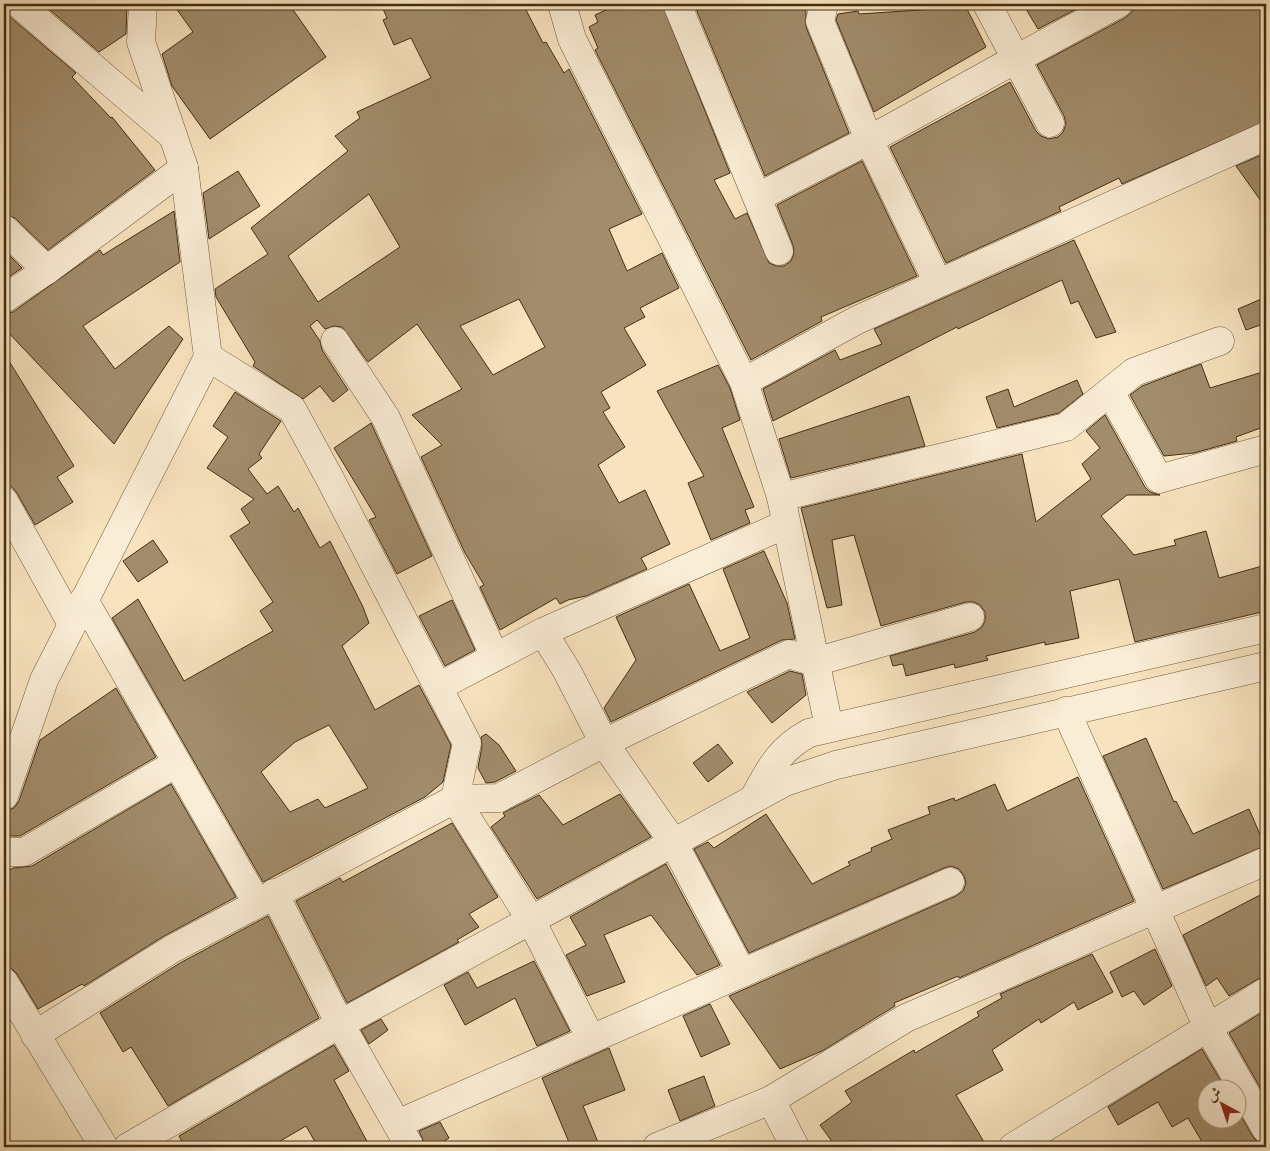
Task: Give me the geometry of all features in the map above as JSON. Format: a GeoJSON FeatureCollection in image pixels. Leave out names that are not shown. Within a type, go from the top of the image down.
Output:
{"type":"FeatureCollection","features":[{"type":"Feature","properties":{"kind":"street"},"geometry":{"type":"LineString","coordinates":[[19,4],[173,136]]}},
{"type":"Feature","properties":{"kind":"street"},"geometry":{"type":"LineString","coordinates":[[4,796],[44,680],[208,357],[184,168],[141,42],[143,4]]}},
{"type":"Feature","properties":{"kind":"street"},"geometry":{"type":"LineString","coordinates":[[562,4],[572,39],[744,382],[781,497],[829,726]]}},
{"type":"Feature","properties":{"kind":"street"},"geometry":{"type":"LineString","coordinates":[[677,4],[758,197],[778,251]]}},
{"type":"Feature","properties":{"kind":"street"},"geometry":{"type":"LineString","coordinates":[[824,4],[820,20],[869,140],[938,283]]}},
{"type":"Feature","properties":{"kind":"street"},"geometry":{"type":"LineString","coordinates":[[987,4],[1050,123]]}},
{"type":"Feature","properties":{"kind":"street"},"geometry":{"type":"LineString","coordinates":[[758,197],[869,140],[1118,4]]}},
{"type":"Feature","properties":{"kind":"street"},"geometry":{"type":"LineString","coordinates":[[744,382],[857,320],[1266,136]]}},
{"type":"Feature","properties":{"kind":"street"},"geometry":{"type":"LineString","coordinates":[[4,299],[47,270],[184,168]]}},
{"type":"Feature","properties":{"kind":"street"},"geometry":{"type":"LineString","coordinates":[[4,229],[47,270]]}},
{"type":"Feature","properties":{"kind":"street"},"geometry":{"type":"LineString","coordinates":[[335,341],[386,418],[495,657]]}},
{"type":"Feature","properties":{"kind":"street"},"geometry":{"type":"LineString","coordinates":[[781,497],[1066,427],[1134,372],[1220,341]]}},
{"type":"Feature","properties":{"kind":"street"},"geometry":{"type":"LineString","coordinates":[[208,357],[292,410],[330,477],[467,743],[455,799],[531,920],[591,1040]]}},
{"type":"Feature","properties":{"kind":"street"},"geometry":{"type":"LineString","coordinates":[[1110,392],[1159,479],[1266,449]]}},
{"type":"Feature","properties":{"kind":"street"},"geometry":{"type":"LineString","coordinates":[[4,501],[72,624]]}},
{"type":"Feature","properties":{"kind":"street"},"geometry":{"type":"LineString","coordinates":[[438,687],[543,632],[786,524]]}},
{"type":"Feature","properties":{"kind":"street"},"geometry":{"type":"LineString","coordinates":[[84,600],[177,763],[266,898],[404,1136],[591,1040],[950,882]]}},
{"type":"Feature","properties":{"kind":"street"},"geometry":{"type":"LineString","coordinates":[[35,1035],[172,949],[455,799],[498,798],[604,743],[789,654],[815,662],[970,617]]}},
{"type":"Feature","properties":{"kind":"street"},"geometry":{"type":"LineString","coordinates":[[754,798],[775,760],[784,750],[809,733],[829,726],[1266,628]]}},
{"type":"Feature","properties":{"kind":"street"},"geometry":{"type":"LineString","coordinates":[[543,632],[567,671],[604,743],[673,842],[742,973]]}},
{"type":"Feature","properties":{"kind":"street"},"geometry":{"type":"LineString","coordinates":[[128,1147],[340,1024],[785,782],[836,765],[1266,666]]}},
{"type":"Feature","properties":{"kind":"street"},"geometry":{"type":"LineString","coordinates":[[1066,711],[1208,1028],[1266,1129]]}},
{"type":"Feature","properties":{"kind":"street"},"geometry":{"type":"LineString","coordinates":[[4,852],[24,852],[177,763]]}},
{"type":"Feature","properties":{"kind":"street"},"geometry":{"type":"LineString","coordinates":[[657,1147],[771,1100],[906,1018],[1266,861]]}},
{"type":"Feature","properties":{"kind":"street"},"geometry":{"type":"LineString","coordinates":[[4,982],[104,1147]]}},
{"type":"Feature","properties":{"kind":"street"},"geometry":{"type":"LineString","coordinates":[[1013,1147],[1266,992]]}},
{"type":"Feature","properties":{"kind":"street"},"geometry":{"type":"LineString","coordinates":[[771,1100],[796,1147]]}},
{"type":"Feature","properties":{"kind":"building"},"geometry":{"type":"Polygon","coordinates":[[[4,4],[9,16],[76,73],[72,77],[112,117],[155,170],[48,250],[15,218],[4,214],[4,4]]]}},
{"type":"Feature","properties":{"kind":"building"},"geometry":{"type":"Polygon","coordinates":[[[43,4],[127,4],[126,34],[99,52],[43,4]]]}},
{"type":"Feature","properties":{"kind":"building"},"geometry":{"type":"Polygon","coordinates":[[[173,4],[289,4],[326,57],[210,139],[172,86],[162,54],[193,32],[173,4]]]}},
{"type":"Feature","properties":{"kind":"building"},"geometry":{"type":"Polygon","coordinates":[[[381,4],[523,4],[543,43],[546,42],[564,73],[569,69],[642,214],[609,229],[627,271],[662,253],[679,288],[640,308],[645,317],[624,328],[646,365],[601,392],[610,408],[603,412],[625,447],[598,465],[619,503],[645,490],[670,544],[641,558],[647,569],[586,596],[560,604],[556,598],[500,630],[480,587],[484,585],[465,553],[421,457],[442,445],[412,415],[462,389],[417,324],[368,362],[342,327],[334,326],[325,329],[317,320],[310,326],[320,341],[322,350],[348,390],[333,402],[320,386],[303,399],[253,366],[255,362],[216,297],[215,289],[268,254],[251,228],[348,151],[335,136],[360,118],[357,112],[431,78],[411,38],[394,45],[383,20],[387,18],[381,4]],[[369,194],[288,256],[318,302],[400,247],[369,194]],[[519,299],[460,326],[493,375],[545,347],[519,299]]]}},
{"type":"Feature","properties":{"kind":"building"},"geometry":{"type":"Polygon","coordinates":[[[619,4],[662,4],[730,173],[714,180],[735,219],[747,213],[769,263],[776,266],[784,266],[791,261],[794,254],[793,245],[777,205],[862,161],[917,276],[821,317],[822,321],[751,360],[595,50],[598,48],[589,27],[598,22],[595,15],[619,4]]]}},
{"type":"Feature","properties":{"kind":"building"},"geometry":{"type":"Polygon","coordinates":[[[694,4],[803,4],[806,12],[806,27],[849,133],[765,176],[694,4]]]}},
{"type":"Feature","properties":{"kind":"building"},"geometry":{"type":"Polygon","coordinates":[[[1023,4],[1086,4],[1038,29],[1023,4]]]}},
{"type":"Feature","properties":{"kind":"building"},"geometry":{"type":"Polygon","coordinates":[[[1134,4],[1266,4],[1266,121],[1122,184],[1119,178],[1059,207],[1061,211],[946,263],[890,147],[1010,82],[1036,131],[1041,136],[1049,139],[1058,137],[1063,132],[1066,124],[1064,116],[1037,65],[1125,18],[1132,12],[1134,4]]]}},
{"type":"Feature","properties":{"kind":"building"},"geometry":{"type":"Polygon","coordinates":[[[966,7],[986,47],[874,112],[836,20],[838,14],[858,11],[859,14],[966,7]]]}},
{"type":"Feature","properties":{"kind":"building"},"geometry":{"type":"Polygon","coordinates":[[[1266,153],[1266,208],[1236,166],[1266,153]]]}},
{"type":"Feature","properties":{"kind":"building"},"geometry":{"type":"Polygon","coordinates":[[[238,171],[260,206],[209,239],[203,193],[238,171]]]}},
{"type":"Feature","properties":{"kind":"building"},"geometry":{"type":"Polygon","coordinates":[[[174,211],[180,262],[83,326],[115,369],[169,326],[183,339],[114,444],[4,328],[4,314],[13,312],[100,250],[103,255],[174,211]]]}},
{"type":"Feature","properties":{"kind":"building"},"geometry":{"type":"Polygon","coordinates":[[[1074,240],[1116,332],[1096,338],[1078,301],[1071,304],[1062,280],[958,329],[957,327],[773,421],[763,389],[835,350],[840,360],[882,344],[874,329],[1074,240]]]}},
{"type":"Feature","properties":{"kind":"building"},"geometry":{"type":"Polygon","coordinates":[[[4,250],[22,268],[4,280],[4,250]]]}},
{"type":"Feature","properties":{"kind":"building"},"geometry":{"type":"Polygon","coordinates":[[[1266,297],[1266,323],[1246,330],[1238,309],[1266,297]]]}},
{"type":"Feature","properties":{"kind":"building"},"geometry":{"type":"Polygon","coordinates":[[[4,353],[74,466],[57,477],[73,502],[35,525],[17,493],[12,487],[4,485],[4,353]]]}},
{"type":"Feature","properties":{"kind":"building"},"geometry":{"type":"Polygon","coordinates":[[[1201,364],[1210,388],[1266,371],[1266,426],[1236,437],[1237,441],[1194,453],[1164,456],[1130,395],[1142,386],[1201,364]]]}},
{"type":"Feature","properties":{"kind":"building"},"geometry":{"type":"Polygon","coordinates":[[[718,365],[730,388],[740,420],[722,428],[754,507],[745,510],[750,523],[711,540],[688,483],[704,476],[657,391],[718,365]]]}},
{"type":"Feature","properties":{"kind":"building"},"geometry":{"type":"Polygon","coordinates":[[[1077,380],[1083,394],[1059,413],[997,428],[986,397],[1008,389],[1014,407],[1077,380]]]}},
{"type":"Feature","properties":{"kind":"building"},"geometry":{"type":"Polygon","coordinates":[[[235,392],[281,421],[259,454],[262,458],[248,469],[267,494],[278,486],[294,512],[298,508],[320,548],[330,541],[369,623],[342,646],[375,710],[419,685],[451,745],[443,782],[425,797],[263,882],[112,618],[138,599],[184,681],[273,631],[260,611],[273,602],[230,536],[250,523],[241,509],[254,499],[207,468],[228,437],[213,426],[235,392]],[[329,725],[295,742],[261,772],[290,812],[318,799],[325,808],[368,788],[329,725]]]}},
{"type":"Feature","properties":{"kind":"building"},"geometry":{"type":"Polygon","coordinates":[[[909,396],[925,446],[791,478],[779,439],[909,396]]]}},
{"type":"Feature","properties":{"kind":"building"},"geometry":{"type":"Polygon","coordinates":[[[1105,415],[1145,487],[1150,492],[1160,495],[1127,495],[1101,516],[1134,555],[1176,545],[1174,540],[1206,531],[1219,578],[1266,565],[1266,611],[1135,642],[1119,579],[1070,591],[1079,638],[1045,645],[1045,642],[986,656],[988,660],[955,668],[954,664],[906,676],[903,664],[893,666],[890,656],[975,632],[982,627],[985,621],[985,612],[980,605],[974,602],[966,602],[881,626],[854,535],[832,540],[842,605],[827,608],[801,508],[1022,454],[1036,522],[1091,479],[1082,464],[1100,448],[1086,431],[1105,415]]]}},
{"type":"Feature","properties":{"kind":"building"},"geometry":{"type":"Polygon","coordinates":[[[371,423],[432,556],[397,574],[369,520],[376,517],[334,448],[371,423]]]}},
{"type":"Feature","properties":{"kind":"building"},"geometry":{"type":"Polygon","coordinates":[[[153,540],[168,562],[138,582],[123,561],[153,540]]]}},
{"type":"Feature","properties":{"kind":"building"},"geometry":{"type":"Polygon","coordinates":[[[764,551],[787,603],[795,639],[782,640],[611,722],[604,708],[636,660],[616,617],[689,584],[720,651],[750,638],[723,569],[764,551]]]}},
{"type":"Feature","properties":{"kind":"building"},"geometry":{"type":"Polygon","coordinates":[[[452,600],[475,650],[445,666],[419,616],[452,600]]]}},
{"type":"Feature","properties":{"kind":"building"},"geometry":{"type":"Polygon","coordinates":[[[790,671],[802,674],[806,695],[772,723],[747,692],[790,671]]]}},
{"type":"Feature","properties":{"kind":"building"},"geometry":{"type":"Polygon","coordinates":[[[116,688],[156,757],[20,836],[4,836],[5,811],[14,808],[19,801],[40,740],[116,688]]]}},
{"type":"Feature","properties":{"kind":"building"},"geometry":{"type":"Polygon","coordinates":[[[486,734],[499,745],[516,771],[495,782],[486,783],[478,768],[482,746],[481,737],[486,734]]]}},
{"type":"Feature","properties":{"kind":"building"},"geometry":{"type":"Polygon","coordinates":[[[1146,738],[1174,802],[1176,801],[1193,834],[1249,809],[1265,846],[1163,889],[1103,756],[1146,738]]]}},
{"type":"Feature","properties":{"kind":"building"},"geometry":{"type":"Polygon","coordinates":[[[718,744],[733,763],[708,782],[693,763],[718,744]]]}},
{"type":"Feature","properties":{"kind":"building"},"geometry":{"type":"Polygon","coordinates":[[[1078,777],[1134,901],[959,978],[958,976],[894,1003],[895,1006],[822,1051],[780,1069],[729,996],[956,896],[963,891],[966,883],[964,876],[959,869],[951,866],[944,868],[749,953],[694,849],[708,842],[714,848],[766,814],[812,884],[850,865],[848,862],[872,851],[871,848],[892,839],[888,830],[930,814],[928,807],[954,798],[955,801],[995,784],[1007,811],[1078,777]]]}},
{"type":"Feature","properties":{"kind":"building"},"geometry":{"type":"Polygon","coordinates":[[[171,784],[236,897],[164,936],[84,986],[82,984],[38,1009],[17,974],[11,968],[4,966],[4,874],[13,868],[32,866],[171,784]]]}},
{"type":"Feature","properties":{"kind":"building"},"geometry":{"type":"Polygon","coordinates":[[[620,794],[651,837],[537,899],[491,827],[505,816],[503,813],[539,795],[563,825],[620,794]]]}},
{"type":"Feature","properties":{"kind":"building"},"geometry":{"type":"Polygon","coordinates":[[[452,823],[498,897],[469,914],[479,927],[457,940],[459,942],[347,1003],[296,901],[340,878],[343,882],[452,823]]]}},
{"type":"Feature","properties":{"kind":"building"},"geometry":{"type":"Polygon","coordinates":[[[666,864],[720,965],[697,975],[651,915],[604,935],[625,982],[587,996],[566,955],[586,945],[570,917],[666,864]]]}},
{"type":"Feature","properties":{"kind":"building"},"geometry":{"type":"Polygon","coordinates":[[[1266,892],[1266,976],[1229,996],[1217,978],[1206,986],[1183,935],[1266,892]]]}},
{"type":"Feature","properties":{"kind":"building"},"geometry":{"type":"Polygon","coordinates":[[[268,916],[319,1018],[168,1106],[131,1047],[123,1052],[100,1013],[180,963],[268,916]]]}},
{"type":"Feature","properties":{"kind":"building"},"geometry":{"type":"Polygon","coordinates":[[[1155,949],[1172,986],[1144,1005],[1134,991],[1122,997],[1110,972],[1155,949]]]}},
{"type":"Feature","properties":{"kind":"building"},"geometry":{"type":"Polygon","coordinates":[[[1092,954],[1113,992],[1078,1010],[1074,1002],[1041,1023],[1039,1019],[992,1050],[1003,1070],[956,1095],[987,1147],[836,1147],[820,1125],[852,1102],[845,1091],[914,1050],[915,1053],[979,1016],[977,1012],[1002,998],[1000,994],[1092,954]]]}},
{"type":"Feature","properties":{"kind":"building"},"geometry":{"type":"Polygon","coordinates":[[[534,961],[570,1031],[537,1046],[515,998],[465,1025],[444,985],[468,972],[477,988],[534,961]]]}},
{"type":"Feature","properties":{"kind":"building"},"geometry":{"type":"Polygon","coordinates":[[[710,1004],[730,1044],[701,1057],[683,1016],[710,1004]]]}},
{"type":"Feature","properties":{"kind":"building"},"geometry":{"type":"Polygon","coordinates":[[[1266,1010],[1266,1098],[1229,1033],[1266,1010]]]}},
{"type":"Feature","properties":{"kind":"building"},"geometry":{"type":"Polygon","coordinates":[[[381,1019],[388,1030],[369,1044],[361,1030],[381,1019]]]}},
{"type":"Feature","properties":{"kind":"building"},"geometry":{"type":"Polygon","coordinates":[[[334,1045],[349,1071],[334,1080],[370,1147],[318,1147],[306,1126],[270,1147],[185,1147],[179,1136],[334,1045]]]}},
{"type":"Feature","properties":{"kind":"building"},"geometry":{"type":"Polygon","coordinates":[[[609,1048],[625,1090],[583,1106],[600,1147],[571,1147],[542,1078],[609,1048]]]}},
{"type":"Feature","properties":{"kind":"building"},"geometry":{"type":"Polygon","coordinates":[[[1202,1049],[1219,1078],[1198,1078],[1198,1128],[1248,1128],[1253,1137],[1259,1143],[1266,1145],[1266,1147],[1205,1147],[1188,1118],[1172,1127],[1158,1102],[1118,1125],[1108,1107],[1202,1049]]]}},
{"type":"Feature","properties":{"kind":"building"},"geometry":{"type":"Polygon","coordinates":[[[704,1076],[715,1106],[680,1121],[668,1090],[704,1076]]]}},
{"type":"Feature","properties":{"kind":"building"},"geometry":{"type":"Polygon","coordinates":[[[440,1122],[449,1138],[435,1147],[426,1147],[419,1131],[440,1122]]]}}]}
